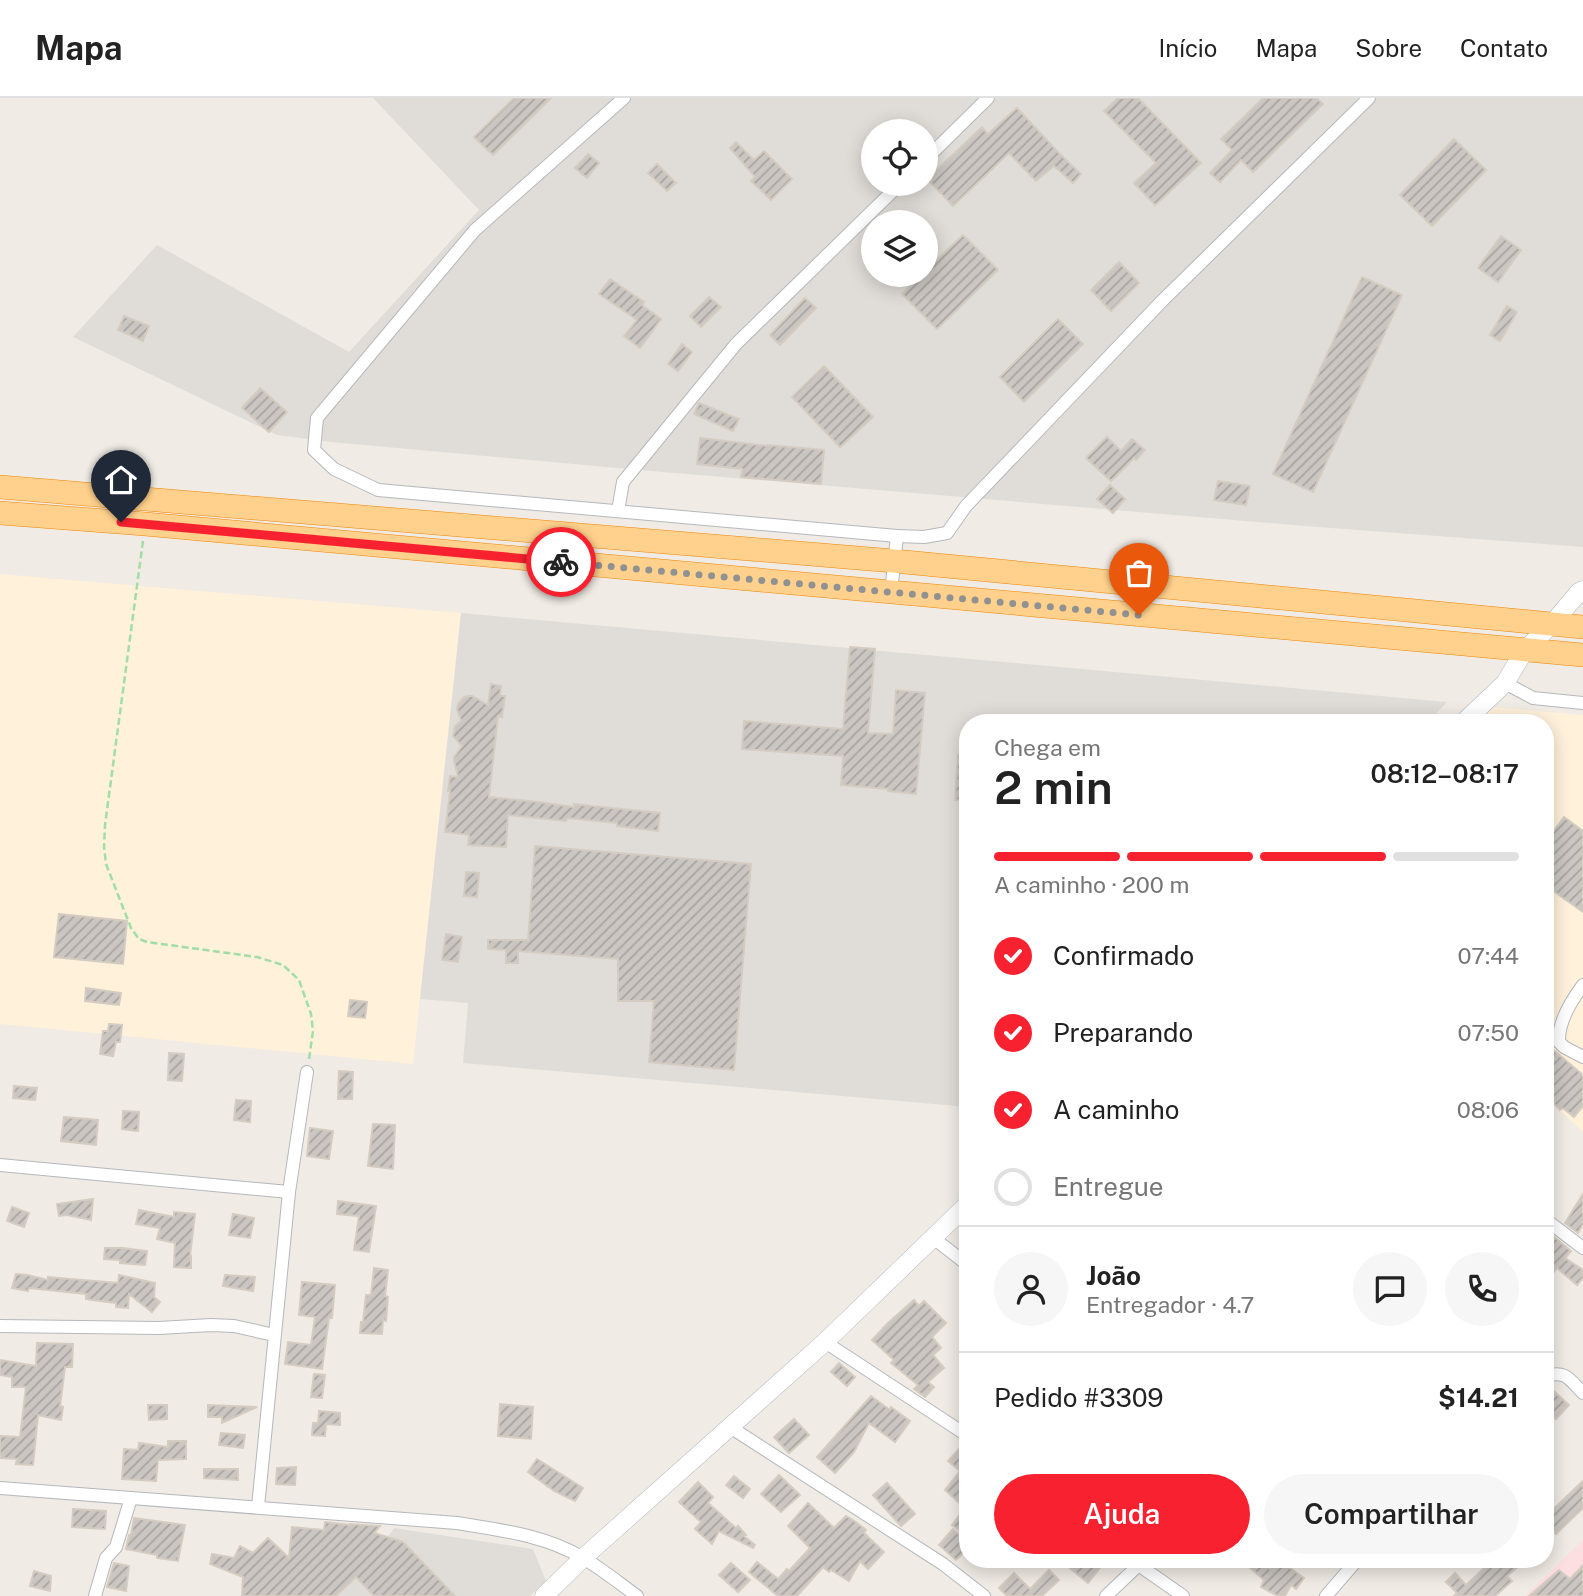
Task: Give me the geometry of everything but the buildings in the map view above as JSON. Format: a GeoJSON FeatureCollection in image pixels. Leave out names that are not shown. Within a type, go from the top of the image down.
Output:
{"type":"FeatureCollection","features":[{"type":"Feature","properties":{"kind":"highway"},"geometry":{"type":"LineString","coordinates":[[0,487],[894,561],[1583,627]]}},
{"type":"Feature","properties":{"kind":"highway"},"geometry":{"type":"LineString","coordinates":[[0,513],[1583,655]]}},
{"type":"Feature","properties":{"kind":"street"},"geometry":{"type":"LineString","coordinates":[[624,98],[475,230],[317,418],[314,450],[334,468],[378,491],[897,536],[924,537],[947,533],[966,506],[1162,301],[1370,98]]}},
{"type":"Feature","properties":{"kind":"street"},"geometry":{"type":"LineString","coordinates":[[938,147],[988,98]]}},
{"type":"Feature","properties":{"kind":"street"},"geometry":{"type":"LineString","coordinates":[[618,511],[623,482],[736,344],[888,196]]}},
{"type":"Feature","properties":{"kind":"street"},"geometry":{"type":"LineString","coordinates":[[891,592],[897,536]]}},
{"type":"Feature","properties":{"kind":"street"},"geometry":{"type":"LineString","coordinates":[[1472,714],[1505,683],[1525,650],[1583,590]]}},
{"type":"Feature","properties":{"kind":"street"},"geometry":{"type":"LineString","coordinates":[[1505,683],[1533,698],[1583,703]]}},
{"type":"Feature","properties":{"kind":"street"},"geometry":{"type":"LineString","coordinates":[[1583,985],[1569,1007],[1559,1034],[1559,1042],[1564,1047],[1583,1057]]}},
{"type":"Feature","properties":{"kind":"street"},"geometry":{"type":"LineString","coordinates":[[258,1507],[289,1192],[307,1072]]}},
{"type":"Feature","properties":{"kind":"street"},"geometry":{"type":"LineString","coordinates":[[0,1165],[289,1192]]}},
{"type":"Feature","properties":{"kind":"street"},"geometry":{"type":"LineString","coordinates":[[544,1596],[825,1342],[959,1212]]}},
{"type":"Feature","properties":{"kind":"street"},"geometry":{"type":"LineString","coordinates":[[1554,1226],[1583,1248]]}},
{"type":"Feature","properties":{"kind":"street"},"geometry":{"type":"LineString","coordinates":[[932,1237],[959,1258]]}},
{"type":"Feature","properties":{"kind":"street"},"geometry":{"type":"LineString","coordinates":[[0,1326],[159,1328],[211,1325],[234,1326],[274,1335]]}},
{"type":"Feature","properties":{"kind":"street"},"geometry":{"type":"LineString","coordinates":[[825,1342],[959,1430]]}},
{"type":"Feature","properties":{"kind":"street"},"geometry":{"type":"LineString","coordinates":[[1554,1374],[1566,1375],[1583,1392]]}},
{"type":"Feature","properties":{"kind":"street"},"geometry":{"type":"LineString","coordinates":[[730,1427],[943,1564],[984,1596]]}},
{"type":"Feature","properties":{"kind":"street"},"geometry":{"type":"LineString","coordinates":[[0,1488],[457,1523],[517,1533],[552,1543],[583,1558],[637,1596]]}},
{"type":"Feature","properties":{"kind":"street"},"geometry":{"type":"LineString","coordinates":[[94,1596],[106,1558],[116,1547],[131,1498]]}},
{"type":"Feature","properties":{"kind":"street"},"geometry":{"type":"LineString","coordinates":[[1106,1596],[1132,1568]]}},
{"type":"Feature","properties":{"kind":"street"},"geometry":{"type":"LineString","coordinates":[[1146,1568],[1183,1596]]}},
{"type":"Feature","properties":{"kind":"street"},"geometry":{"type":"LineString","coordinates":[[1326,1596],[1349,1568]]}},
{"type":"Feature","properties":{"kind":"path"},"geometry":{"type":"LineString","coordinates":[[145,524],[106,825],[106,863],[131,928],[139,939],[257,957],[283,965],[299,980],[311,1014],[313,1031],[307,1072]]}},
{"type":"Feature","properties":{"kind":"shaded area"},"geometry":{"type":"Polygon","coordinates":[[[373,98],[1583,98],[1583,547],[639,470],[277,435],[73,337],[157,245],[349,352],[479,210],[373,98]]]}},
{"type":"Feature","properties":{"kind":"shaded area"},"geometry":{"type":"Polygon","coordinates":[[[0,574],[461,613],[413,1064],[0,1024],[0,574]]]}},
{"type":"Feature","properties":{"kind":"shaded area"},"geometry":{"type":"Polygon","coordinates":[[[461,613],[1447,702],[1436,714],[959,714],[959,1106],[463,1063],[468,1003],[420,999],[461,613]]]}},
{"type":"Feature","properties":{"kind":"shaded area"},"geometry":{"type":"Polygon","coordinates":[[[1492,707],[1583,715],[1583,1132],[1554,1105],[1554,714],[1485,714],[1492,707]]]}},
{"type":"Feature","properties":{"kind":"shaded area"},"geometry":{"type":"Polygon","coordinates":[[[394,1528],[533,1549],[546,1581],[530,1596],[334,1596],[377,1553],[394,1528]]]}},
{"type":"Feature","properties":{"kind":"shaded area"},"geometry":{"type":"Polygon","coordinates":[[[1583,1540],[1583,1596],[1525,1596],[1583,1540]]]}},
{"type":"Feature","properties":{"kind":"way so far"},"geometry":{"type":"LineString","coordinates":[[561,562],[1139,615]]}},
{"type":"Feature","properties":{"kind":"route"},"geometry":{"type":"LineString","coordinates":[[121,522],[561,562]]}}]}
